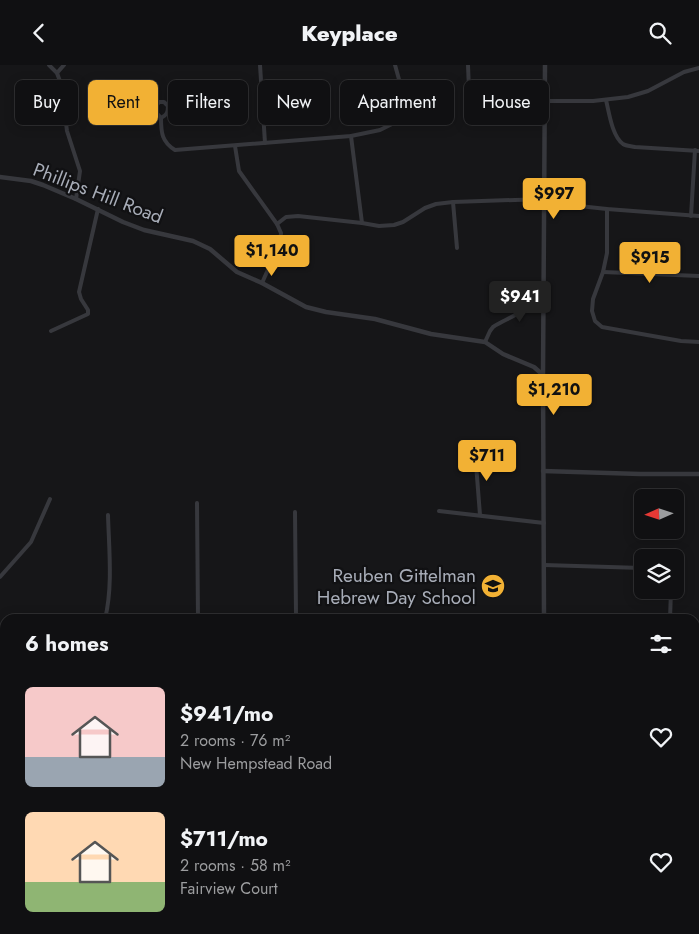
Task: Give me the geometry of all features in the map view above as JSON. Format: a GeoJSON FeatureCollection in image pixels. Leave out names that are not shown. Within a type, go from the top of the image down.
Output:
{"type":"FeatureCollection","features":[{"type":"Feature","properties":{"kind":"street"},"geometry":{"type":"LineString","coordinates":[[49,65],[57,73],[61,84],[67,131],[80,171],[76,199]]}},
{"type":"Feature","properties":{"kind":"street"},"geometry":{"type":"LineString","coordinates":[[57,73],[64,65]]}},
{"type":"Feature","properties":{"kind":"street"},"geometry":{"type":"LineString","coordinates":[[260,65],[265,143]]}},
{"type":"Feature","properties":{"kind":"street"},"geometry":{"type":"LineString","coordinates":[[161,118],[161,129],[164,139],[169,146],[176,150],[351,136],[380,130],[394,123],[402,106],[400,83],[395,65]]}},
{"type":"Feature","properties":{"kind":"street"},"geometry":{"type":"LineString","coordinates":[[468,65],[468,80]]}},
{"type":"Feature","properties":{"kind":"street"},"geometry":{"type":"LineString","coordinates":[[544,80],[545,65]]}},
{"type":"Feature","properties":{"kind":"street"},"geometry":{"type":"LineString","coordinates":[[549,99],[593,101],[628,97],[648,91],[684,72],[699,69]]}},
{"type":"Feature","properties":{"kind":"street"},"geometry":{"type":"LineString","coordinates":[[606,99],[617,137],[624,145],[697,150],[691,216]]}},
{"type":"Feature","properties":{"kind":"street"},"geometry":{"type":"LineString","coordinates":[[544,125],[544,614]]}},
{"type":"Feature","properties":{"kind":"street"},"geometry":{"type":"LineString","coordinates":[[351,136],[362,223]]}},
{"type":"Feature","properties":{"kind":"street"},"geometry":{"type":"LineString","coordinates":[[235,146],[238,171],[277,224],[281,233],[280,243],[262,283]]}},
{"type":"Feature","properties":{"kind":"street","name":"Phillips Hill Road"},"geometry":{"type":"LineString","coordinates":[[0,177],[32,181],[144,230],[193,241],[210,249],[237,272],[306,307],[375,319],[431,333],[485,342],[503,354],[534,367],[543,375]]}},
{"type":"Feature","properties":{"kind":"street"},"geometry":{"type":"LineString","coordinates":[[277,224],[286,217],[298,216],[379,226],[394,225],[436,204],[544,199],[579,206],[699,216]]}},
{"type":"Feature","properties":{"kind":"street"},"geometry":{"type":"LineString","coordinates":[[454,202],[457,248]]}},
{"type":"Feature","properties":{"kind":"street"},"geometry":{"type":"LineString","coordinates":[[51,331],[88,315],[88,310],[79,292],[98,209]]}},
{"type":"Feature","properties":{"kind":"street"},"geometry":{"type":"LineString","coordinates":[[607,209],[607,253],[603,272],[593,299],[592,311],[595,321],[602,327],[681,341],[699,342]]}},
{"type":"Feature","properties":{"kind":"street"},"geometry":{"type":"LineString","coordinates":[[603,272],[699,277]]}},
{"type":"Feature","properties":{"kind":"street"},"geometry":{"type":"LineString","coordinates":[[485,342],[494,327],[528,307],[532,302],[534,294]]}},
{"type":"Feature","properties":{"kind":"street"},"geometry":{"type":"LineString","coordinates":[[474,451],[480,515]]}},
{"type":"Feature","properties":{"kind":"street"},"geometry":{"type":"LineString","coordinates":[[543,471],[699,474]]}},
{"type":"Feature","properties":{"kind":"street"},"geometry":{"type":"LineString","coordinates":[[0,577],[32,542],[50,499]]}},
{"type":"Feature","properties":{"kind":"street"},"geometry":{"type":"LineString","coordinates":[[197,503],[198,614]]}},
{"type":"Feature","properties":{"kind":"street"},"geometry":{"type":"LineString","coordinates":[[439,511],[544,523]]}},
{"type":"Feature","properties":{"kind":"street"},"geometry":{"type":"LineString","coordinates":[[295,512],[296,614]]}},
{"type":"Feature","properties":{"kind":"street"},"geometry":{"type":"LineString","coordinates":[[106,614],[109,582],[108,515]]}},
{"type":"Feature","properties":{"kind":"street"},"geometry":{"type":"LineString","coordinates":[[544,565],[634,568]]}},
{"type":"Feature","properties":{"kind":"street"},"geometry":{"type":"LineString","coordinates":[[670,614],[671,599]]}},
{"type":"Feature","properties":{"kind":"place","name":"Reuben Gittelman Hebrew Day School"},"geometry":{"type":"Point","coordinates":[493,586]}}]}
